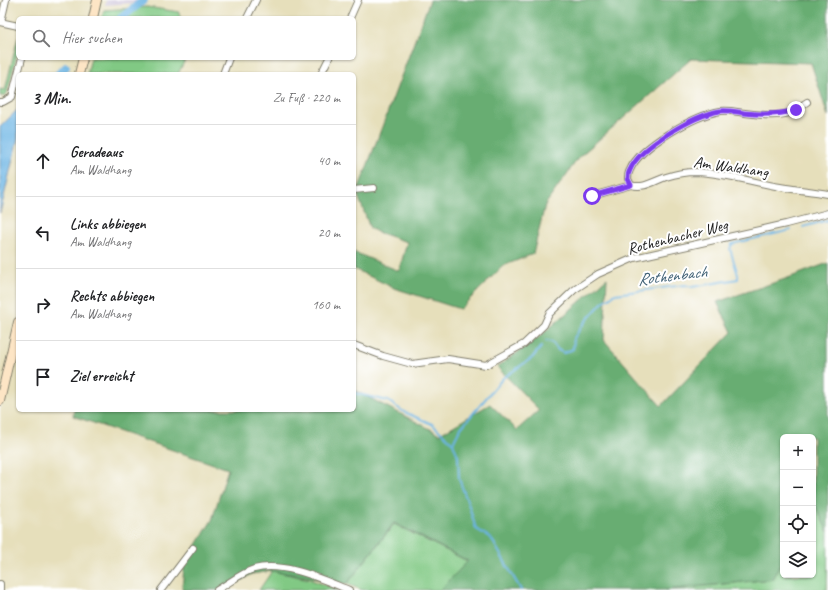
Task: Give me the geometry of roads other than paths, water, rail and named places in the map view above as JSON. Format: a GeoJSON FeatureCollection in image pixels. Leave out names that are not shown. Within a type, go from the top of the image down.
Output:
{"type":"FeatureCollection","features":[{"type":"Feature","properties":{"kind":"main road"},"geometry":{"type":"LineString","coordinates":[[93,16],[97,0]]}},
{"type":"Feature","properties":{"kind":"main road"},"geometry":{"type":"LineString","coordinates":[[80,72],[82,60]]}},
{"type":"Feature","properties":{"kind":"main road"},"geometry":{"type":"LineString","coordinates":[[0,401],[16,331]]}},
{"type":"Feature","properties":{"kind":"street"},"geometry":{"type":"LineString","coordinates":[[6,0],[1,22],[16,26]]}},
{"type":"Feature","properties":{"kind":"street"},"geometry":{"type":"LineString","coordinates":[[248,16],[256,0]]}},
{"type":"Feature","properties":{"kind":"street"},"geometry":{"type":"LineString","coordinates":[[351,16],[358,0]]}},
{"type":"Feature","properties":{"kind":"street"},"geometry":{"type":"LineString","coordinates":[[18,72],[21,60]]}},
{"type":"Feature","properties":{"kind":"street"},"geometry":{"type":"LineString","coordinates":[[224,72],[228,60]]}},
{"type":"Feature","properties":{"kind":"street"},"geometry":{"type":"LineString","coordinates":[[322,72],[328,60]]}},
{"type":"Feature","properties":{"kind":"street"},"geometry":{"type":"LineString","coordinates":[[0,102],[12,97],[16,81]]}},
{"type":"Feature","properties":{"kind":"street"},"geometry":{"type":"LineString","coordinates":[[631,185],[628,179],[629,171],[635,161],[664,137],[698,117],[726,111],[762,115],[782,114],[796,110],[807,102]]}},
{"type":"Feature","properties":{"kind":"street","name":"Am Waldhang"},"geometry":{"type":"LineString","coordinates":[[592,196],[631,185],[637,187],[646,185],[681,173],[696,172],[720,175],[792,190],[828,194]]}},
{"type":"Feature","properties":{"kind":"street"},"geometry":{"type":"LineString","coordinates":[[356,190],[374,188]]}},
{"type":"Feature","properties":{"kind":"street","name":"Rothenbacher Weg"},"geometry":{"type":"LineString","coordinates":[[356,346],[383,356],[412,364],[448,358],[486,365],[524,344],[544,325],[549,314],[574,290],[598,274],[634,258],[786,224],[828,213]]}},
{"type":"Feature","properties":{"kind":"street"},"geometry":{"type":"LineString","coordinates":[[161,590],[192,548]]}},
{"type":"Feature","properties":{"kind":"street"},"geometry":{"type":"LineString","coordinates":[[217,590],[243,574],[253,570],[275,567],[312,576],[348,590]]}},
{"type":"Feature","properties":{"kind":"street"},"geometry":{"type":"LineString","coordinates":[[0,584],[0,590]]}},
{"type":"Feature","properties":{"kind":"water"},"geometry":{"type":"Polygon","coordinates":[[[16,111],[16,146],[0,213],[0,127],[16,111]]]}},
{"type":"Feature","properties":{"kind":"waterway"},"geometry":{"type":"LineString","coordinates":[[124,16],[144,0]]}},
{"type":"Feature","properties":{"kind":"waterway"},"geometry":{"type":"LineString","coordinates":[[60,72],[66,67]]}},
{"type":"Feature","properties":{"kind":"waterway","name":"Rothenbach"},"geometry":{"type":"LineString","coordinates":[[803,227],[828,220]]}},
{"type":"Feature","properties":{"kind":"waterway","name":"Rothenbach"},"geometry":{"type":"LineString","coordinates":[[546,341],[552,342],[558,350],[564,353],[573,349],[574,338],[584,323],[603,302],[615,294],[685,285],[692,287],[738,279],[730,249],[732,244],[791,230]]}},
{"type":"Feature","properties":{"kind":"waterway","name":"Rothenbach"},"geometry":{"type":"LineString","coordinates":[[356,393],[388,401],[404,412],[432,424],[453,443],[460,429],[503,378],[532,358],[541,347]]}},
{"type":"Feature","properties":{"kind":"waterway"},"geometry":{"type":"LineString","coordinates":[[453,443],[458,456],[459,479],[476,529],[491,538],[521,590]]}}]}
